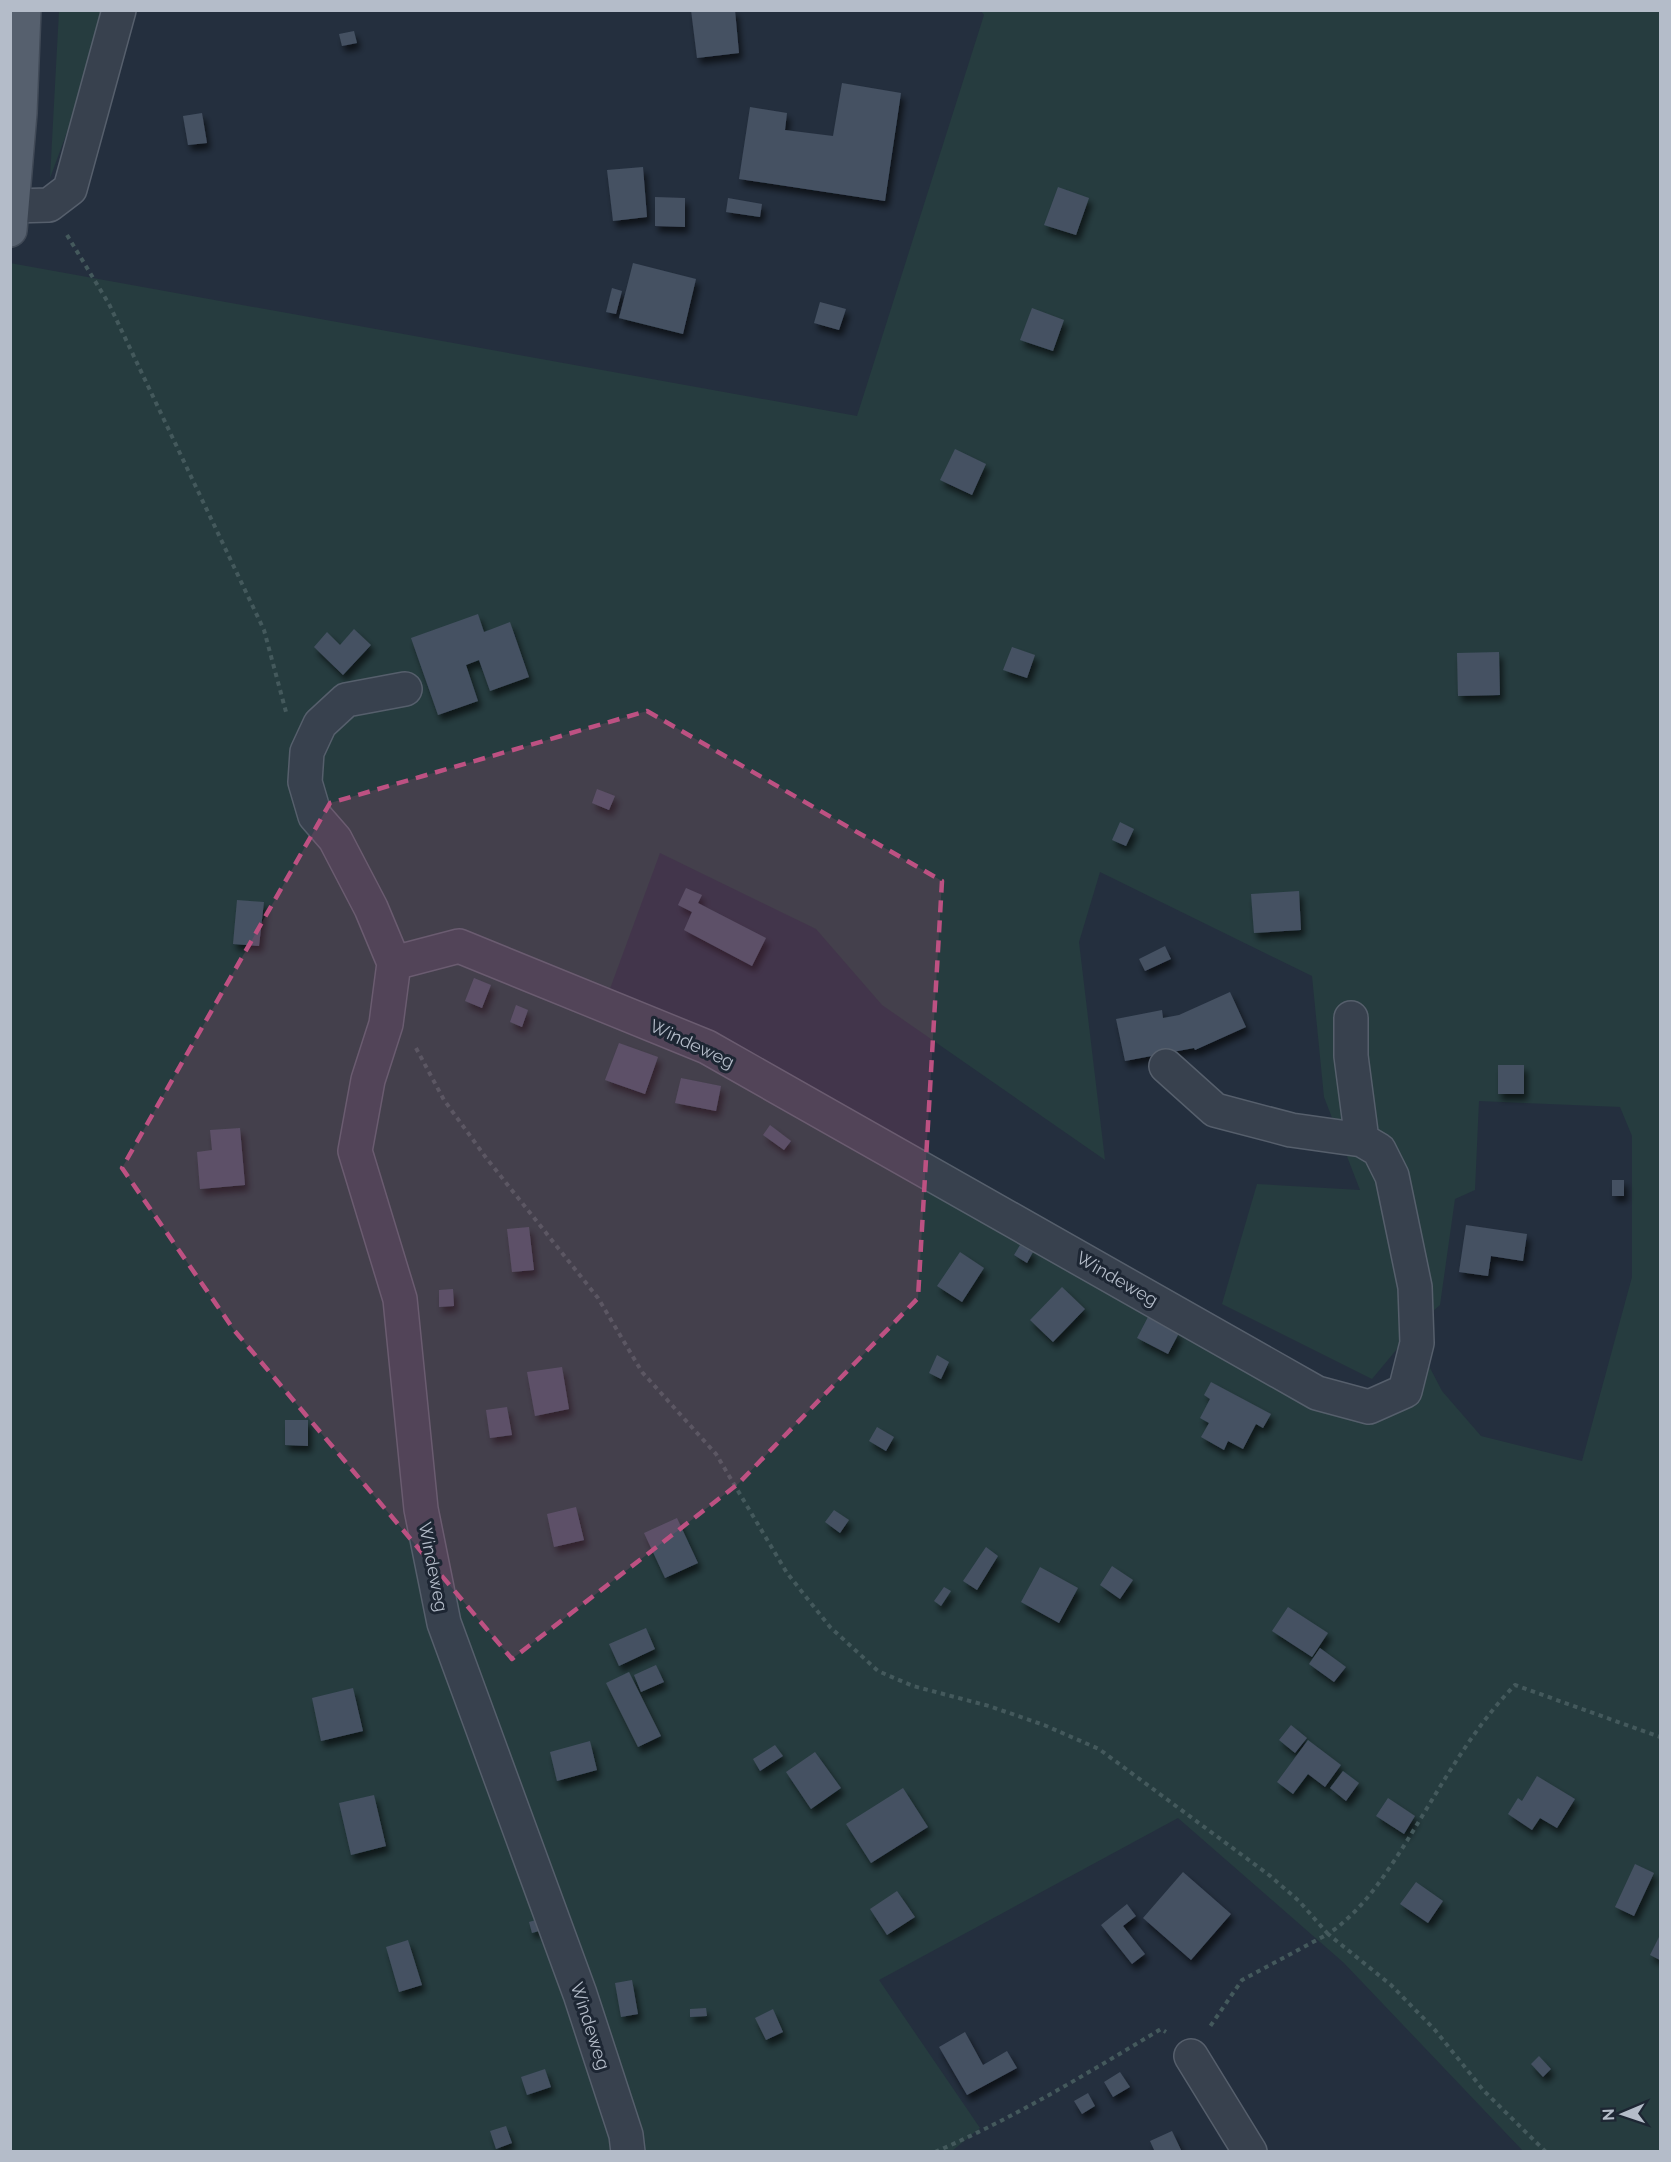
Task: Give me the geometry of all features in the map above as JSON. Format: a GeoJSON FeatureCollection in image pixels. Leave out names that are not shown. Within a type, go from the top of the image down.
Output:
{"type":"FeatureCollection","features":[{"type":"Feature","properties":{"kind":"main road"},"geometry":{"type":"LineString","coordinates":[[12,218],[24,10]]}},
{"type":"Feature","properties":{"kind":"street"},"geometry":{"type":"LineString","coordinates":[[12,218],[49,205],[70,189],[119,10]]}},
{"type":"Feature","properties":{"kind":"street"},"geometry":{"type":"LineString","coordinates":[[394,963],[371,908],[335,839],[315,816],[305,782],[307,752],[320,724],[346,700],[405,689]]}},
{"type":"Feature","properties":{"kind":"street","name":"Windeweg"},"geometry":{"type":"LineString","coordinates":[[628,2151],[626,2135],[580,1994],[444,1623],[421,1509],[400,1299],[356,1151],[368,1080],[386,1024],[394,963],[459,946],[707,1047],[1317,1393],[1369,1407],[1405,1391],[1417,1343],[1417,1325],[1415,1287],[1392,1176],[1379,1150],[1362,1140]]}},
{"type":"Feature","properties":{"kind":"street"},"geometry":{"type":"LineString","coordinates":[[1166,1066],[1215,1110],[1291,1130],[1362,1140],[1351,1056],[1351,1018]]}},
{"type":"Feature","properties":{"kind":"street"},"geometry":{"type":"LineString","coordinates":[[1191,2056],[1250,2151]]}},
{"type":"Feature","properties":{"kind":"path"},"geometry":{"type":"LineString","coordinates":[[49,205],[109,304],[259,620],[288,717]]}},
{"type":"Feature","properties":{"kind":"path"},"geometry":{"type":"LineString","coordinates":[[386,1024],[413,1043],[444,1100],[487,1159],[598,1298],[642,1372],[716,1454],[787,1573],[830,1627],[878,1671],[913,1686],[989,1706],[1044,1725],[1099,1749],[1269,1875],[1299,1900],[1328,1934],[1391,1985],[1435,2030],[1484,2091],[1546,2151]]}},
{"type":"Feature","properties":{"kind":"path"},"geometry":{"type":"LineString","coordinates":[[935,2151],[979,2133],[1161,2029],[1191,2056],[1242,1980],[1345,1923],[1382,1880],[1490,1710],[1515,1685],[1660,1737]]}},
{"type":"Feature","properties":{"kind":"highlighted area"},"geometry":{"type":"Polygon","coordinates":[[[647,711],[942,881],[918,1298],[738,1484],[512,1659],[234,1330],[122,1168],[330,803],[647,711]]]}},
{"type":"Feature","properties":{"kind":"green space"},"geometry":{"type":"Polygon","coordinates":[[[59,11],[112,11],[50,178],[59,11]]]}},
{"type":"Feature","properties":{"kind":"green space"},"geometry":{"type":"Polygon","coordinates":[[[981,11],[1660,11],[1660,2151],[1523,2151],[1344,1963],[1178,1818],[879,1980],[980,2128],[952,2151],[11,2151],[10,263],[857,416],[984,15],[981,11]],[[660,853],[604,1005],[1317,1393],[1405,1391],[1417,1343],[1442,1391],[1481,1436],[1582,1461],[1632,1277],[1632,1136],[1620,1107],[1479,1101],[1475,1190],[1455,1199],[1440,1305],[1417,1325],[1372,1379],[1222,1304],[1257,1184],[1360,1190],[1324,1097],[1312,976],[1100,872],[1079,942],[1105,1160],[882,1005],[816,929],[660,853]]]}},
{"type":"Feature","properties":{"kind":"building"},"geometry":{"type":"Polygon","coordinates":[[[691,10],[735,10],[739,53],[697,58],[691,10]]]}},
{"type":"Feature","properties":{"kind":"building"},"geometry":{"type":"Polygon","coordinates":[[[354,31],[357,43],[342,46],[339,34],[354,31]]]}},
{"type":"Feature","properties":{"kind":"building"},"geometry":{"type":"Polygon","coordinates":[[[842,83],[901,93],[885,201],[739,179],[750,107],[787,113],[785,130],[833,136],[842,83]]]}},
{"type":"Feature","properties":{"kind":"building"},"geometry":{"type":"Polygon","coordinates":[[[202,113],[207,143],[188,145],[183,116],[202,113]]]}},
{"type":"Feature","properties":{"kind":"building"},"geometry":{"type":"Polygon","coordinates":[[[643,167],[647,217],[613,221],[607,170],[643,167]]]}},
{"type":"Feature","properties":{"kind":"building"},"geometry":{"type":"Polygon","coordinates":[[[1058,187],[1089,198],[1076,235],[1044,225],[1058,187]]]}},
{"type":"Feature","properties":{"kind":"building"},"geometry":{"type":"Polygon","coordinates":[[[655,197],[685,198],[685,227],[655,226],[655,197]]]}},
{"type":"Feature","properties":{"kind":"building"},"geometry":{"type":"Polygon","coordinates":[[[728,198],[762,204],[760,217],[726,212],[728,198]]]}},
{"type":"Feature","properties":{"kind":"building"},"geometry":{"type":"Polygon","coordinates":[[[633,263],[696,279],[683,334],[619,318],[633,263]]]}},
{"type":"Feature","properties":{"kind":"building"},"geometry":{"type":"Polygon","coordinates":[[[612,288],[622,291],[616,314],[606,312],[612,288]]]}},
{"type":"Feature","properties":{"kind":"building"},"geometry":{"type":"Polygon","coordinates":[[[820,302],[846,309],[839,330],[814,323],[820,302]]]}},
{"type":"Feature","properties":{"kind":"building"},"geometry":{"type":"Polygon","coordinates":[[[1032,308],[1064,320],[1053,351],[1020,340],[1032,308]]]}},
{"type":"Feature","properties":{"kind":"building"},"geometry":{"type":"Polygon","coordinates":[[[955,449],[986,464],[972,495],[940,480],[955,449]]]}},
{"type":"Feature","properties":{"kind":"building"},"geometry":{"type":"Polygon","coordinates":[[[478,614],[484,632],[510,622],[529,677],[490,691],[479,660],[466,665],[478,701],[438,715],[411,638],[478,614]]]}},
{"type":"Feature","properties":{"kind":"building"},"geometry":{"type":"Polygon","coordinates":[[[354,629],[371,645],[343,675],[314,647],[327,632],[340,645],[354,629]]]}},
{"type":"Feature","properties":{"kind":"building"},"geometry":{"type":"Polygon","coordinates":[[[1012,647],[1035,655],[1027,678],[1003,670],[1012,647]]]}},
{"type":"Feature","properties":{"kind":"building"},"geometry":{"type":"Polygon","coordinates":[[[1499,652],[1500,695],[1458,696],[1457,653],[1499,652]]]}},
{"type":"Feature","properties":{"kind":"building"},"geometry":{"type":"Polygon","coordinates":[[[597,789],[615,796],[609,810],[592,803],[597,789]]]}},
{"type":"Feature","properties":{"kind":"building"},"geometry":{"type":"Polygon","coordinates":[[[1120,822],[1134,829],[1126,846],[1112,840],[1120,822]]]}},
{"type":"Feature","properties":{"kind":"building"},"geometry":{"type":"Polygon","coordinates":[[[686,888],[702,895],[698,903],[766,938],[752,966],[684,930],[692,912],[678,905],[686,888]]]}},
{"type":"Feature","properties":{"kind":"building"},"geometry":{"type":"Polygon","coordinates":[[[1299,891],[1301,930],[1254,933],[1251,894],[1299,891]]]}},
{"type":"Feature","properties":{"kind":"building"},"geometry":{"type":"Polygon","coordinates":[[[237,900],[264,902],[259,946],[233,944],[237,900]]]}},
{"type":"Feature","properties":{"kind":"building"},"geometry":{"type":"Polygon","coordinates":[[[1165,946],[1171,959],[1145,971],[1139,959],[1165,946]]]}},
{"type":"Feature","properties":{"kind":"building"},"geometry":{"type":"Polygon","coordinates":[[[474,978],[491,985],[482,1008],[465,1001],[474,978]]]}},
{"type":"Feature","properties":{"kind":"building"},"geometry":{"type":"Polygon","coordinates":[[[1230,992],[1246,1027],[1195,1050],[1194,1048],[1125,1061],[1116,1019],[1162,1010],[1163,1018],[1179,1015],[1230,992]]]}},
{"type":"Feature","properties":{"kind":"building"},"geometry":{"type":"Polygon","coordinates":[[[516,1005],[528,1010],[522,1027],[510,1022],[516,1005]]]}},
{"type":"Feature","properties":{"kind":"building"},"geometry":{"type":"Polygon","coordinates":[[[619,1043],[658,1057],[645,1094],[605,1080],[619,1043]]]}},
{"type":"Feature","properties":{"kind":"building"},"geometry":{"type":"Polygon","coordinates":[[[1498,1065],[1524,1065],[1524,1094],[1498,1094],[1498,1065]]]}},
{"type":"Feature","properties":{"kind":"building"},"geometry":{"type":"Polygon","coordinates":[[[681,1078],[721,1086],[716,1111],[675,1103],[681,1078]]]}},
{"type":"Feature","properties":{"kind":"building"},"geometry":{"type":"Polygon","coordinates":[[[770,1125],[791,1141],[784,1150],[763,1135],[770,1125]]]}},
{"type":"Feature","properties":{"kind":"building"},"geometry":{"type":"Polygon","coordinates":[[[240,1128],[245,1185],[200,1189],[197,1152],[212,1150],[210,1130],[240,1128]]]}},
{"type":"Feature","properties":{"kind":"building"},"geometry":{"type":"Polygon","coordinates":[[[1612,1180],[1624,1180],[1624,1196],[1612,1196],[1612,1180]]]}},
{"type":"Feature","properties":{"kind":"building"},"geometry":{"type":"Polygon","coordinates":[[[1466,1225],[1527,1234],[1523,1261],[1491,1256],[1488,1276],[1459,1272],[1466,1225]]]}},
{"type":"Feature","properties":{"kind":"building"},"geometry":{"type":"Polygon","coordinates":[[[529,1227],[534,1270],[512,1272],[507,1229],[529,1227]]]}},
{"type":"Feature","properties":{"kind":"building"},"geometry":{"type":"Polygon","coordinates":[[[1020,1245],[1033,1252],[1027,1263],[1014,1255],[1020,1245]]]}},
{"type":"Feature","properties":{"kind":"building"},"geometry":{"type":"Polygon","coordinates":[[[960,1252],[984,1268],[962,1302],[937,1286],[960,1252]]]}},
{"type":"Feature","properties":{"kind":"building"},"geometry":{"type":"Polygon","coordinates":[[[1062,1287],[1085,1309],[1053,1342],[1030,1320],[1062,1287]]]}},
{"type":"Feature","properties":{"kind":"building"},"geometry":{"type":"Polygon","coordinates":[[[453,1289],[454,1306],[439,1307],[439,1290],[453,1289]]]}},
{"type":"Feature","properties":{"kind":"building"},"geometry":{"type":"Polygon","coordinates":[[[1148,1317],[1179,1333],[1168,1354],[1137,1338],[1148,1317]]]}},
{"type":"Feature","properties":{"kind":"building"},"geometry":{"type":"Polygon","coordinates":[[[937,1355],[949,1362],[941,1379],[929,1373],[937,1355]]]}},
{"type":"Feature","properties":{"kind":"building"},"geometry":{"type":"Polygon","coordinates":[[[562,1367],[569,1409],[535,1416],[527,1372],[562,1367]]]}},
{"type":"Feature","properties":{"kind":"building"},"geometry":{"type":"Polygon","coordinates":[[[1211,1382],[1271,1414],[1263,1428],[1256,1424],[1243,1449],[1228,1441],[1224,1450],[1201,1437],[1209,1423],[1200,1418],[1210,1399],[1204,1395],[1211,1382]]]}},
{"type":"Feature","properties":{"kind":"building"},"geometry":{"type":"Polygon","coordinates":[[[507,1407],[512,1435],[490,1438],[486,1410],[507,1407]]]}},
{"type":"Feature","properties":{"kind":"building"},"geometry":{"type":"Polygon","coordinates":[[[285,1420],[308,1420],[308,1446],[285,1445],[285,1420]]]}},
{"type":"Feature","properties":{"kind":"building"},"geometry":{"type":"Polygon","coordinates":[[[877,1427],[894,1437],[886,1451],[869,1441],[877,1427]]]}},
{"type":"Feature","properties":{"kind":"building"},"geometry":{"type":"Polygon","coordinates":[[[576,1507],[584,1540],[554,1547],[547,1514],[576,1507]]]}},
{"type":"Feature","properties":{"kind":"building"},"geometry":{"type":"Polygon","coordinates":[[[834,1510],[849,1520],[840,1533],[825,1522],[834,1510]]]}},
{"type":"Feature","properties":{"kind":"building"},"geometry":{"type":"Polygon","coordinates":[[[677,1518],[698,1563],[665,1578],[644,1533],[677,1518]]]}},
{"type":"Feature","properties":{"kind":"building"},"geometry":{"type":"Polygon","coordinates":[[[986,1547],[998,1556],[977,1590],[963,1581],[986,1547]]]}},
{"type":"Feature","properties":{"kind":"building"},"geometry":{"type":"Polygon","coordinates":[[[1112,1566],[1133,1580],[1120,1599],[1100,1585],[1112,1566]]]}},
{"type":"Feature","properties":{"kind":"building"},"geometry":{"type":"Polygon","coordinates":[[[1040,1567],[1078,1588],[1059,1623],[1021,1602],[1040,1567]]]}},
{"type":"Feature","properties":{"kind":"building"},"geometry":{"type":"Polygon","coordinates":[[[944,1587],[951,1591],[941,1606],[934,1601],[944,1587]]]}},
{"type":"Feature","properties":{"kind":"building"},"geometry":{"type":"Polygon","coordinates":[[[1288,1607],[1328,1633],[1312,1657],[1272,1631],[1288,1607]]]}},
{"type":"Feature","properties":{"kind":"building"},"geometry":{"type":"Polygon","coordinates":[[[646,1628],[655,1649],[619,1666],[609,1644],[646,1628]]]}},
{"type":"Feature","properties":{"kind":"building"},"geometry":{"type":"Polygon","coordinates":[[[1320,1648],[1346,1667],[1334,1682],[1309,1664],[1320,1648]]]}},
{"type":"Feature","properties":{"kind":"building"},"geometry":{"type":"Polygon","coordinates":[[[656,1665],[664,1682],[641,1692],[634,1675],[656,1665]]]}},
{"type":"Feature","properties":{"kind":"building"},"geometry":{"type":"Polygon","coordinates":[[[629,1672],[661,1736],[638,1747],[606,1683],[629,1672]]]}},
{"type":"Feature","properties":{"kind":"building"},"geometry":{"type":"Polygon","coordinates":[[[353,1688],[363,1731],[321,1741],[312,1698],[353,1688]]]}},
{"type":"Feature","properties":{"kind":"building"},"geometry":{"type":"Polygon","coordinates":[[[1291,1725],[1307,1738],[1295,1753],[1279,1740],[1291,1725]]]}},
{"type":"Feature","properties":{"kind":"building"},"geometry":{"type":"Polygon","coordinates":[[[1308,1740],[1341,1765],[1325,1787],[1308,1774],[1293,1794],[1277,1782],[1308,1740]]]}},
{"type":"Feature","properties":{"kind":"building"},"geometry":{"type":"Polygon","coordinates":[[[590,1741],[597,1770],[557,1781],[550,1752],[590,1741]]]}},
{"type":"Feature","properties":{"kind":"building"},"geometry":{"type":"Polygon","coordinates":[[[775,1745],[783,1756],[760,1771],[753,1759],[775,1745]]]}},
{"type":"Feature","properties":{"kind":"building"},"geometry":{"type":"Polygon","coordinates":[[[815,1752],[841,1788],[811,1809],[786,1772],[815,1752]]]}},
{"type":"Feature","properties":{"kind":"building"},"geometry":{"type":"Polygon","coordinates":[[[1343,1771],[1359,1783],[1346,1801],[1330,1788],[1343,1771]]]}},
{"type":"Feature","properties":{"kind":"building"},"geometry":{"type":"Polygon","coordinates":[[[1537,1776],[1575,1799],[1557,1828],[1540,1818],[1532,1830],[1508,1814],[1518,1798],[1522,1801],[1537,1776]]]}},
{"type":"Feature","properties":{"kind":"building"},"geometry":{"type":"Polygon","coordinates":[[[903,1788],[928,1827],[871,1863],[846,1824],[903,1788]]]}},
{"type":"Feature","properties":{"kind":"building"},"geometry":{"type":"Polygon","coordinates":[[[374,1795],[386,1846],[351,1855],[339,1803],[374,1795]]]}},
{"type":"Feature","properties":{"kind":"building"},"geometry":{"type":"Polygon","coordinates":[[[1388,1798],[1415,1816],[1404,1834],[1376,1816],[1388,1798]]]}},
{"type":"Feature","properties":{"kind":"building"},"geometry":{"type":"Polygon","coordinates":[[[1635,1864],[1654,1873],[1634,1916],[1615,1907],[1635,1864]]]}},
{"type":"Feature","properties":{"kind":"building"},"geometry":{"type":"Polygon","coordinates":[[[1183,1872],[1231,1914],[1191,1960],[1143,1918],[1183,1872]]]}},
{"type":"Feature","properties":{"kind":"building"},"geometry":{"type":"Polygon","coordinates":[[[1416,1882],[1443,1901],[1428,1923],[1400,1904],[1416,1882]]]}},
{"type":"Feature","properties":{"kind":"building"},"geometry":{"type":"Polygon","coordinates":[[[897,1891],[915,1917],[887,1935],[870,1909],[897,1891]]]}},
{"type":"Feature","properties":{"kind":"building"},"geometry":{"type":"Polygon","coordinates":[[[1127,1904],[1136,1916],[1123,1926],[1145,1954],[1132,1964],[1101,1925],[1127,1904]]]}},
{"type":"Feature","properties":{"kind":"building"},"geometry":{"type":"Polygon","coordinates":[[[536,1920],[539,1931],[532,1933],[529,1922],[536,1920]]]}},
{"type":"Feature","properties":{"kind":"building"},"geometry":{"type":"Polygon","coordinates":[[[1660,1935],[1660,1960],[1650,1955],[1660,1935]]]}},
{"type":"Feature","properties":{"kind":"building"},"geometry":{"type":"Polygon","coordinates":[[[408,1940],[422,1985],[399,1992],[386,1947],[408,1940]]]}},
{"type":"Feature","properties":{"kind":"building"},"geometry":{"type":"Polygon","coordinates":[[[632,1980],[638,2014],[621,2017],[615,1983],[632,1980]]]}},
{"type":"Feature","properties":{"kind":"building"},"geometry":{"type":"Polygon","coordinates":[[[706,2008],[707,2016],[690,2017],[690,2009],[706,2008]]]}},
{"type":"Feature","properties":{"kind":"building"},"geometry":{"type":"Polygon","coordinates":[[[773,2009],[783,2032],[766,2040],[755,2018],[773,2009]]]}},
{"type":"Feature","properties":{"kind":"building"},"geometry":{"type":"Polygon","coordinates":[[[965,2032],[983,2065],[1007,2051],[1017,2068],[967,2095],[939,2047],[965,2032]]]}},
{"type":"Feature","properties":{"kind":"building"},"geometry":{"type":"Polygon","coordinates":[[[1539,2056],[1551,2069],[1543,2077],[1531,2064],[1539,2056]]]}},
{"type":"Feature","properties":{"kind":"building"},"geometry":{"type":"Polygon","coordinates":[[[545,2069],[551,2087],[527,2095],[521,2077],[545,2069]]]}},
{"type":"Feature","properties":{"kind":"building"},"geometry":{"type":"Polygon","coordinates":[[[1120,2072],[1130,2087],[1113,2097],[1104,2082],[1120,2072]]]}},
{"type":"Feature","properties":{"kind":"building"},"geometry":{"type":"Polygon","coordinates":[[[1088,2093],[1095,2106],[1082,2114],[1074,2101],[1088,2093]]]}},
{"type":"Feature","properties":{"kind":"building"},"geometry":{"type":"Polygon","coordinates":[[[506,2126],[512,2143],[496,2149],[490,2131],[506,2126]]]}},
{"type":"Feature","properties":{"kind":"building"},"geometry":{"type":"Polygon","coordinates":[[[1172,2131],[1182,2152],[1155,2152],[1150,2141],[1172,2131]]]}}]}
